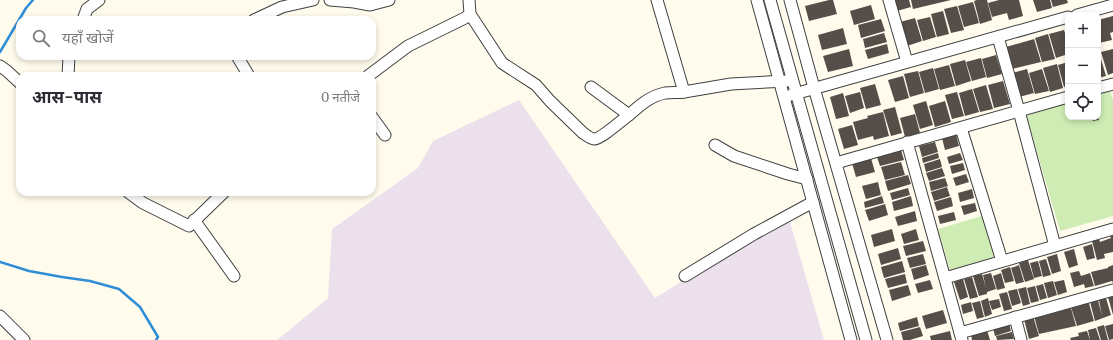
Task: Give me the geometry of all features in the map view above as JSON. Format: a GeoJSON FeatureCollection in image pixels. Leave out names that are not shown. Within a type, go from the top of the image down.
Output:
{"type":"FeatureCollection","features":[{"type":"Feature","properties":{"kind":"street"},"geometry":{"type":"LineString","coordinates":[[84,16],[87,9],[99,0]]}},
{"type":"Feature","properties":{"kind":"street"},"geometry":{"type":"LineString","coordinates":[[260,16],[277,4],[313,0]]}},
{"type":"Feature","properties":{"kind":"street"},"geometry":{"type":"LineString","coordinates":[[330,0],[370,5],[389,0]]}},
{"type":"Feature","properties":{"kind":"street"},"geometry":{"type":"LineString","coordinates":[[469,0],[470,14],[502,63],[536,85],[583,133],[595,139],[629,115],[644,102],[653,97],[731,84],[793,80]]}},
{"type":"Feature","properties":{"kind":"street"},"geometry":{"type":"LineString","coordinates":[[657,0],[684,92]]}},
{"type":"Feature","properties":{"kind":"street"},"geometry":{"type":"LineString","coordinates":[[757,0],[850,340]]}},
{"type":"Feature","properties":{"kind":"street"},"geometry":{"type":"LineString","coordinates":[[770,0],[866,340]]}},
{"type":"Feature","properties":{"kind":"street"},"geometry":{"type":"LineString","coordinates":[[790,0],[887,340]]}},
{"type":"Feature","properties":{"kind":"street"},"geometry":{"type":"LineString","coordinates":[[889,0],[907,62]]}},
{"type":"Feature","properties":{"kind":"street"},"geometry":{"type":"LineString","coordinates":[[1088,12],[1113,5]]}},
{"type":"Feature","properties":{"kind":"street"},"geometry":{"type":"LineString","coordinates":[[373,72],[408,46],[465,18],[470,14]]}},
{"type":"Feature","properties":{"kind":"street"},"geometry":{"type":"LineString","coordinates":[[784,97],[1065,19]]}},
{"type":"Feature","properties":{"kind":"street"},"geometry":{"type":"LineString","coordinates":[[998,37],[1055,246]]}},
{"type":"Feature","properties":{"kind":"street"},"geometry":{"type":"LineString","coordinates":[[68,72],[69,60]]}},
{"type":"Feature","properties":{"kind":"street"},"geometry":{"type":"LineString","coordinates":[[239,60],[247,72]]}},
{"type":"Feature","properties":{"kind":"street"},"geometry":{"type":"LineString","coordinates":[[4,69],[16,80]]}},
{"type":"Feature","properties":{"kind":"street"},"geometry":{"type":"LineString","coordinates":[[1101,87],[1113,84]]}},
{"type":"Feature","properties":{"kind":"street"},"geometry":{"type":"LineString","coordinates":[[591,87],[629,115]]}},
{"type":"Feature","properties":{"kind":"street"},"geometry":{"type":"LineString","coordinates":[[836,164],[907,142],[1065,98]]}},
{"type":"Feature","properties":{"kind":"street"},"geometry":{"type":"LineString","coordinates":[[376,123],[385,135]]}},
{"type":"Feature","properties":{"kind":"street"},"geometry":{"type":"LineString","coordinates":[[961,128],[1002,261]]}},
{"type":"Feature","properties":{"kind":"street"},"geometry":{"type":"LineString","coordinates":[[907,142],[961,336],[1015,317],[1113,290]]}},
{"type":"Feature","properties":{"kind":"street"},"geometry":{"type":"LineString","coordinates":[[715,145],[734,156],[807,179]]}},
{"type":"Feature","properties":{"kind":"street"},"geometry":{"type":"LineString","coordinates":[[133,196],[143,203],[188,226],[220,196]]}},
{"type":"Feature","properties":{"kind":"street"},"geometry":{"type":"LineString","coordinates":[[685,276],[754,234],[813,202]]}},
{"type":"Feature","properties":{"kind":"street"},"geometry":{"type":"LineString","coordinates":[[194,220],[234,276]]}},
{"type":"Feature","properties":{"kind":"street"},"geometry":{"type":"LineString","coordinates":[[945,278],[1113,229]]}},
{"type":"Feature","properties":{"kind":"street"},"geometry":{"type":"LineString","coordinates":[[0,316],[24,340]]}},
{"type":"Feature","properties":{"kind":"street"},"geometry":{"type":"LineString","coordinates":[[1015,317],[1021,340]]}},
{"type":"Feature","properties":{"kind":"shaded area"},"geometry":{"type":"Polygon","coordinates":[[[519,100],[655,298],[788,215],[824,340],[277,340],[328,298],[332,229],[418,168],[433,141],[519,100]]]}},
{"type":"Feature","properties":{"kind":"green space"},"geometry":{"type":"Polygon","coordinates":[[[1109,87],[1113,100],[1113,216],[1060,231],[1025,111],[1065,100],[1065,120],[1101,120],[1101,89],[1109,87]]]}},
{"type":"Feature","properties":{"kind":"green space"},"geometry":{"type":"Polygon","coordinates":[[[982,216],[994,257],[950,270],[938,229],[982,216]]]}},
{"type":"Feature","properties":{"kind":"building"},"geometry":{"type":"Polygon","coordinates":[[[833,0],[837,14],[809,21],[805,6],[833,0]]]}},
{"type":"Feature","properties":{"kind":"building"},"geometry":{"type":"Polygon","coordinates":[[[894,0],[909,0],[911,7],[897,11],[894,0]]]}},
{"type":"Feature","properties":{"kind":"building"},"geometry":{"type":"Polygon","coordinates":[[[911,0],[951,0],[913,9],[911,0]]]}},
{"type":"Feature","properties":{"kind":"building"},"geometry":{"type":"Polygon","coordinates":[[[987,0],[992,20],[980,24],[974,1],[987,0]]]}},
{"type":"Feature","properties":{"kind":"building"},"geometry":{"type":"Polygon","coordinates":[[[999,0],[1019,0],[1023,16],[1009,20],[1007,13],[992,17],[988,3],[999,0]]]}},
{"type":"Feature","properties":{"kind":"building"},"geometry":{"type":"Polygon","coordinates":[[[1033,0],[1050,0],[1052,8],[1037,12],[1033,0]]]}},
{"type":"Feature","properties":{"kind":"building"},"geometry":{"type":"Polygon","coordinates":[[[1051,0],[1067,0],[1068,3],[1053,7],[1051,0]]]}},
{"type":"Feature","properties":{"kind":"building"},"geometry":{"type":"Polygon","coordinates":[[[973,2],[979,23],[964,27],[958,6],[973,2]]]}},
{"type":"Feature","properties":{"kind":"building"},"geometry":{"type":"Polygon","coordinates":[[[871,5],[875,19],[854,25],[850,11],[871,5]]]}},
{"type":"Feature","properties":{"kind":"building"},"geometry":{"type":"Polygon","coordinates":[[[957,6],[964,30],[951,33],[944,9],[957,6]]]}},
{"type":"Feature","properties":{"kind":"building"},"geometry":{"type":"Polygon","coordinates":[[[943,11],[949,34],[937,37],[931,14],[943,11]]]}},
{"type":"Feature","properties":{"kind":"building"},"geometry":{"type":"Polygon","coordinates":[[[1113,16],[1113,32],[1110,33],[1112,40],[1101,43],[1101,19],[1113,16]]]}},
{"type":"Feature","properties":{"kind":"building"},"geometry":{"type":"Polygon","coordinates":[[[930,17],[936,37],[923,41],[917,20],[930,17]]]}},
{"type":"Feature","properties":{"kind":"building"},"geometry":{"type":"Polygon","coordinates":[[[915,18],[922,41],[907,46],[900,22],[915,18]]]}},
{"type":"Feature","properties":{"kind":"building"},"geometry":{"type":"Polygon","coordinates":[[[881,19],[885,31],[861,38],[858,25],[881,19]]]}},
{"type":"Feature","properties":{"kind":"building"},"geometry":{"type":"Polygon","coordinates":[[[843,28],[847,44],[822,50],[818,35],[843,28]]]}},
{"type":"Feature","properties":{"kind":"building"},"geometry":{"type":"Polygon","coordinates":[[[1064,30],[1065,55],[1056,58],[1049,34],[1064,30]]]}},
{"type":"Feature","properties":{"kind":"building"},"geometry":{"type":"Polygon","coordinates":[[[884,33],[887,42],[865,48],[863,39],[884,33]]]}},
{"type":"Feature","properties":{"kind":"building"},"geometry":{"type":"Polygon","coordinates":[[[1048,34],[1055,59],[1042,62],[1035,38],[1048,34]]]}},
{"type":"Feature","properties":{"kind":"building"},"geometry":{"type":"Polygon","coordinates":[[[1034,39],[1041,62],[1012,69],[1006,47],[1034,39]]]}},
{"type":"Feature","properties":{"kind":"building"},"geometry":{"type":"Polygon","coordinates":[[[887,44],[889,53],[868,59],[865,50],[887,44]]]}},
{"type":"Feature","properties":{"kind":"building"},"geometry":{"type":"Polygon","coordinates":[[[849,49],[853,66],[828,72],[823,56],[849,49]]]}},
{"type":"Feature","properties":{"kind":"building"},"geometry":{"type":"Polygon","coordinates":[[[1113,49],[1113,73],[1108,75],[1101,52],[1113,49]]]}},
{"type":"Feature","properties":{"kind":"building"},"geometry":{"type":"Polygon","coordinates":[[[996,55],[1002,74],[987,78],[982,59],[996,55]]]}},
{"type":"Feature","properties":{"kind":"building"},"geometry":{"type":"Polygon","coordinates":[[[981,58],[986,77],[972,81],[966,62],[981,58]]]}},
{"type":"Feature","properties":{"kind":"building"},"geometry":{"type":"Polygon","coordinates":[[[1101,59],[1106,76],[1101,77],[1101,59]]]}},
{"type":"Feature","properties":{"kind":"building"},"geometry":{"type":"Polygon","coordinates":[[[965,60],[971,81],[956,86],[950,64],[965,60]]]}},
{"type":"Feature","properties":{"kind":"building"},"geometry":{"type":"Polygon","coordinates":[[[1065,63],[1065,87],[1064,87],[1058,65],[1065,63]]]}},
{"type":"Feature","properties":{"kind":"building"},"geometry":{"type":"Polygon","coordinates":[[[1057,64],[1063,88],[1050,92],[1043,68],[1057,64]]]}},
{"type":"Feature","properties":{"kind":"building"},"geometry":{"type":"Polygon","coordinates":[[[949,65],[955,86],[940,90],[934,69],[949,65]]]}},
{"type":"Feature","properties":{"kind":"building"},"geometry":{"type":"Polygon","coordinates":[[[933,68],[939,89],[925,93],[919,72],[933,68]]]}},
{"type":"Feature","properties":{"kind":"building"},"geometry":{"type":"Polygon","coordinates":[[[1027,69],[1034,93],[1019,97],[1012,73],[1027,69]]]}},
{"type":"Feature","properties":{"kind":"building"},"geometry":{"type":"Polygon","coordinates":[[[1042,69],[1049,91],[1035,94],[1029,73],[1042,69]]]}},
{"type":"Feature","properties":{"kind":"building"},"geometry":{"type":"Polygon","coordinates":[[[918,71],[924,93],[910,97],[904,74],[918,71]]]}},
{"type":"Feature","properties":{"kind":"building"},"geometry":{"type":"Polygon","coordinates":[[[903,76],[909,98],[895,102],[888,80],[903,76]]]}},
{"type":"Feature","properties":{"kind":"building"},"geometry":{"type":"Polygon","coordinates":[[[1003,81],[1010,104],[994,108],[988,85],[1003,81]]]}},
{"type":"Feature","properties":{"kind":"building"},"geometry":{"type":"Polygon","coordinates":[[[875,84],[881,105],[866,109],[860,88],[875,84]]]}},
{"type":"Feature","properties":{"kind":"building"},"geometry":{"type":"Polygon","coordinates":[[[986,85],[993,109],[980,112],[973,89],[986,85]]]}},
{"type":"Feature","properties":{"kind":"building"},"geometry":{"type":"Polygon","coordinates":[[[972,89],[979,112],[965,116],[959,93],[972,89]]]}},
{"type":"Feature","properties":{"kind":"building"},"geometry":{"type":"Polygon","coordinates":[[[860,92],[864,108],[850,113],[845,96],[860,92]]]}},
{"type":"Feature","properties":{"kind":"building"},"geometry":{"type":"Polygon","coordinates":[[[957,92],[964,116],[952,119],[945,95],[957,92]]]}},
{"type":"Feature","properties":{"kind":"building"},"geometry":{"type":"Polygon","coordinates":[[[843,93],[849,116],[836,119],[830,97],[843,93]]]}},
{"type":"Feature","properties":{"kind":"building"},"geometry":{"type":"Polygon","coordinates":[[[926,101],[933,125],[920,129],[913,105],[926,101]]]}},
{"type":"Feature","properties":{"kind":"building"},"geometry":{"type":"Polygon","coordinates":[[[945,101],[951,122],[935,127],[929,106],[945,101]]]}},
{"type":"Feature","properties":{"kind":"building"},"geometry":{"type":"Polygon","coordinates":[[[895,107],[902,133],[891,136],[883,110],[895,107]]]}},
{"type":"Feature","properties":{"kind":"building"},"geometry":{"type":"Polygon","coordinates":[[[883,112],[889,136],[874,140],[873,136],[858,140],[853,122],[868,118],[867,116],[883,112]]]}},
{"type":"Feature","properties":{"kind":"building"},"geometry":{"type":"Polygon","coordinates":[[[915,114],[920,133],[905,137],[900,118],[915,114]]]}},
{"type":"Feature","properties":{"kind":"building"},"geometry":{"type":"Polygon","coordinates":[[[852,125],[858,145],[844,149],[838,129],[852,125]]]}},
{"type":"Feature","properties":{"kind":"building"},"geometry":{"type":"Polygon","coordinates":[[[956,134],[959,146],[945,150],[942,138],[956,134]]]}},
{"type":"Feature","properties":{"kind":"building"},"geometry":{"type":"Polygon","coordinates":[[[935,142],[938,152],[922,157],[919,146],[935,142]]]}},
{"type":"Feature","properties":{"kind":"building"},"geometry":{"type":"Polygon","coordinates":[[[901,150],[904,160],[880,166],[877,157],[901,150]]]}},
{"type":"Feature","properties":{"kind":"building"},"geometry":{"type":"Polygon","coordinates":[[[938,153],[939,158],[923,163],[922,158],[938,153]]]}},
{"type":"Feature","properties":{"kind":"building"},"geometry":{"type":"Polygon","coordinates":[[[960,153],[963,160],[949,164],[947,157],[960,153]]]}},
{"type":"Feature","properties":{"kind":"building"},"geometry":{"type":"Polygon","coordinates":[[[871,158],[875,172],[856,177],[852,163],[871,158]]]}},
{"type":"Feature","properties":{"kind":"building"},"geometry":{"type":"Polygon","coordinates":[[[940,159],[942,167],[926,172],[924,164],[940,159]]]}},
{"type":"Feature","properties":{"kind":"building"},"geometry":{"type":"Polygon","coordinates":[[[901,162],[905,175],[885,180],[881,167],[901,162]]]}},
{"type":"Feature","properties":{"kind":"building"},"geometry":{"type":"Polygon","coordinates":[[[963,163],[965,170],[952,174],[950,166],[963,163]]]}},
{"type":"Feature","properties":{"kind":"building"},"geometry":{"type":"Polygon","coordinates":[[[942,168],[945,176],[929,181],[926,173],[942,168]]]}},
{"type":"Feature","properties":{"kind":"building"},"geometry":{"type":"Polygon","coordinates":[[[966,174],[969,182],[956,186],[953,178],[966,174]]]}},
{"type":"Feature","properties":{"kind":"building"},"geometry":{"type":"Polygon","coordinates":[[[908,175],[911,184],[888,191],[885,181],[908,175]]]}},
{"type":"Feature","properties":{"kind":"building"},"geometry":{"type":"Polygon","coordinates":[[[945,178],[948,186],[931,191],[929,182],[945,178]]]}},
{"type":"Feature","properties":{"kind":"building"},"geometry":{"type":"Polygon","coordinates":[[[878,182],[881,195],[866,199],[862,186],[878,182]]]}},
{"type":"Feature","properties":{"kind":"building"},"geometry":{"type":"Polygon","coordinates":[[[947,187],[950,196],[934,201],[931,192],[947,187]]]}},
{"type":"Feature","properties":{"kind":"building"},"geometry":{"type":"Polygon","coordinates":[[[908,188],[910,195],[892,200],[890,193],[908,188]]]}},
{"type":"Feature","properties":{"kind":"building"},"geometry":{"type":"Polygon","coordinates":[[[972,189],[974,198],[960,202],[958,193],[972,189]]]}},
{"type":"Feature","properties":{"kind":"building"},"geometry":{"type":"Polygon","coordinates":[[[882,196],[884,203],[865,208],[864,202],[882,196]]]}},
{"type":"Feature","properties":{"kind":"building"},"geometry":{"type":"Polygon","coordinates":[[[911,196],[913,206],[894,211],[892,202],[911,196]]]}},
{"type":"Feature","properties":{"kind":"building"},"geometry":{"type":"Polygon","coordinates":[[[951,197],[953,206],[937,211],[934,202],[951,197]]]}},
{"type":"Feature","properties":{"kind":"building"},"geometry":{"type":"Polygon","coordinates":[[[975,203],[977,211],[964,215],[961,206],[975,203]]]}},
{"type":"Feature","properties":{"kind":"building"},"geometry":{"type":"Polygon","coordinates":[[[885,204],[888,215],[869,221],[865,210],[885,204]]]}},
{"type":"Feature","properties":{"kind":"building"},"geometry":{"type":"Polygon","coordinates":[[[915,211],[917,221],[898,226],[895,217],[915,211]]]}},
{"type":"Feature","properties":{"kind":"building"},"geometry":{"type":"Polygon","coordinates":[[[954,212],[956,220],[940,224],[938,216],[954,212]]]}},
{"type":"Feature","properties":{"kind":"building"},"geometry":{"type":"Polygon","coordinates":[[[892,229],[895,241],[874,247],[871,235],[892,229]]]}},
{"type":"Feature","properties":{"kind":"building"},"geometry":{"type":"Polygon","coordinates":[[[916,229],[919,240],[904,244],[901,234],[916,229]]]}},
{"type":"Feature","properties":{"kind":"building"},"geometry":{"type":"Polygon","coordinates":[[[1113,235],[1113,252],[1104,254],[1105,258],[1097,260],[1092,241],[1099,239],[1100,242],[1111,238],[1110,236],[1113,235]]]}},
{"type":"Feature","properties":{"kind":"building"},"geometry":{"type":"Polygon","coordinates":[[[923,241],[926,251],[906,256],[903,246],[923,241]]]}},
{"type":"Feature","properties":{"kind":"building"},"geometry":{"type":"Polygon","coordinates":[[[1092,244],[1095,258],[1087,260],[1083,247],[1092,244]]]}},
{"type":"Feature","properties":{"kind":"building"},"geometry":{"type":"Polygon","coordinates":[[[898,248],[901,259],[881,265],[878,254],[898,248]]]}},
{"type":"Feature","properties":{"kind":"building"},"geometry":{"type":"Polygon","coordinates":[[[1074,249],[1078,265],[1069,268],[1064,252],[1074,249]]]}},
{"type":"Feature","properties":{"kind":"building"},"geometry":{"type":"Polygon","coordinates":[[[923,254],[926,264],[910,268],[907,258],[923,254]]]}},
{"type":"Feature","properties":{"kind":"building"},"geometry":{"type":"Polygon","coordinates":[[[1057,254],[1061,271],[1052,274],[1047,257],[1057,254]]]}},
{"type":"Feature","properties":{"kind":"building"},"geometry":{"type":"Polygon","coordinates":[[[1046,259],[1051,275],[1043,277],[1039,261],[1046,259]]]}},
{"type":"Feature","properties":{"kind":"building"},"geometry":{"type":"Polygon","coordinates":[[[1028,260],[1034,279],[1025,282],[1019,263],[1028,260]]]}},
{"type":"Feature","properties":{"kind":"building"},"geometry":{"type":"Polygon","coordinates":[[[902,261],[905,272],[884,278],[881,267],[902,261]]]}},
{"type":"Feature","properties":{"kind":"building"},"geometry":{"type":"Polygon","coordinates":[[[1038,261],[1042,276],[1034,278],[1030,263],[1038,261]]]}},
{"type":"Feature","properties":{"kind":"building"},"geometry":{"type":"Polygon","coordinates":[[[926,265],[929,275],[914,280],[911,269],[926,265]]]}},
{"type":"Feature","properties":{"kind":"building"},"geometry":{"type":"Polygon","coordinates":[[[1019,265],[1024,282],[1016,284],[1011,268],[1019,265]]]}},
{"type":"Feature","properties":{"kind":"building"},"geometry":{"type":"Polygon","coordinates":[[[1113,265],[1113,283],[1112,281],[1095,286],[1091,272],[1108,268],[1113,265]]]}},
{"type":"Feature","properties":{"kind":"building"},"geometry":{"type":"Polygon","coordinates":[[[1010,267],[1014,281],[1005,283],[1001,270],[1010,267]]]}},
{"type":"Feature","properties":{"kind":"building"},"geometry":{"type":"Polygon","coordinates":[[[1079,271],[1081,276],[1090,273],[1094,286],[1085,288],[1084,284],[1074,287],[1070,273],[1079,271]]]}},
{"type":"Feature","properties":{"kind":"building"},"geometry":{"type":"Polygon","coordinates":[[[991,273],[996,289],[979,296],[973,276],[982,274],[986,288],[983,275],[991,273]]]}},
{"type":"Feature","properties":{"kind":"building"},"geometry":{"type":"Polygon","coordinates":[[[1001,273],[1005,288],[997,290],[993,276],[1001,273]]]}},
{"type":"Feature","properties":{"kind":"building"},"geometry":{"type":"Polygon","coordinates":[[[905,274],[907,283],[888,288],[885,279],[905,274]]]}},
{"type":"Feature","properties":{"kind":"building"},"geometry":{"type":"Polygon","coordinates":[[[972,277],[978,297],[970,299],[964,279],[972,277]]]}},
{"type":"Feature","properties":{"kind":"building"},"geometry":{"type":"Polygon","coordinates":[[[963,279],[968,297],[960,300],[954,282],[963,279]]]}},
{"type":"Feature","properties":{"kind":"building"},"geometry":{"type":"Polygon","coordinates":[[[930,280],[933,289],[918,293],[915,284],[930,280]]]}},
{"type":"Feature","properties":{"kind":"building"},"geometry":{"type":"Polygon","coordinates":[[[1064,280],[1067,292],[1058,295],[1054,282],[1064,280]]]}},
{"type":"Feature","properties":{"kind":"building"},"geometry":{"type":"Polygon","coordinates":[[[1053,281],[1057,295],[1048,298],[1044,283],[1053,281]]]}},
{"type":"Feature","properties":{"kind":"building"},"geometry":{"type":"Polygon","coordinates":[[[1043,284],[1047,298],[1040,300],[1036,286],[1043,284]]]}},
{"type":"Feature","properties":{"kind":"building"},"geometry":{"type":"Polygon","coordinates":[[[908,285],[911,295],[892,301],[889,290],[908,285]]]}},
{"type":"Feature","properties":{"kind":"building"},"geometry":{"type":"Polygon","coordinates":[[[1035,286],[1039,301],[1031,303],[1027,288],[1035,286]]]}},
{"type":"Feature","properties":{"kind":"building"},"geometry":{"type":"Polygon","coordinates":[[[1026,287],[1030,304],[1023,306],[1018,289],[1026,287]]]}},
{"type":"Feature","properties":{"kind":"building"},"geometry":{"type":"Polygon","coordinates":[[[1017,289],[1021,303],[1012,306],[1008,291],[1017,289]]]}},
{"type":"Feature","properties":{"kind":"building"},"geometry":{"type":"Polygon","coordinates":[[[1007,292],[1012,309],[1004,311],[999,294],[1007,292]]]}},
{"type":"Feature","properties":{"kind":"building"},"geometry":{"type":"Polygon","coordinates":[[[1113,295],[1113,315],[1108,297],[1113,295]]]}},
{"type":"Feature","properties":{"kind":"building"},"geometry":{"type":"Polygon","coordinates":[[[988,298],[992,314],[985,317],[981,301],[988,298]]]}},
{"type":"Feature","properties":{"kind":"building"},"geometry":{"type":"Polygon","coordinates":[[[1106,298],[1111,315],[1095,321],[1090,302],[1098,300],[1102,316],[1099,300],[1106,298]]]}},
{"type":"Feature","properties":{"kind":"building"},"geometry":{"type":"Polygon","coordinates":[[[999,299],[1001,307],[992,310],[989,301],[999,299]]]}},
{"type":"Feature","properties":{"kind":"building"},"geometry":{"type":"Polygon","coordinates":[[[1088,300],[1094,321],[1077,326],[1071,307],[1088,300]]]}},
{"type":"Feature","properties":{"kind":"building"},"geometry":{"type":"Polygon","coordinates":[[[980,301],[984,317],[977,319],[972,303],[980,301]]]}},
{"type":"Feature","properties":{"kind":"building"},"geometry":{"type":"Polygon","coordinates":[[[971,302],[973,311],[963,314],[961,305],[971,302]]]}},
{"type":"Feature","properties":{"kind":"building"},"geometry":{"type":"Polygon","coordinates":[[[1071,308],[1076,326],[1039,334],[1034,316],[1043,314],[1043,316],[1071,308]]]}},
{"type":"Feature","properties":{"kind":"building"},"geometry":{"type":"Polygon","coordinates":[[[943,310],[947,323],[926,329],[922,316],[943,310]]]}},
{"type":"Feature","properties":{"kind":"building"},"geometry":{"type":"Polygon","coordinates":[[[1033,316],[1039,336],[1029,339],[1024,319],[1033,316]]]}},
{"type":"Feature","properties":{"kind":"building"},"geometry":{"type":"Polygon","coordinates":[[[917,317],[919,326],[900,331],[898,323],[917,317]]]}},
{"type":"Feature","properties":{"kind":"building"},"geometry":{"type":"Polygon","coordinates":[[[1009,323],[1011,331],[995,336],[993,328],[1009,323]]]}},
{"type":"Feature","properties":{"kind":"building"},"geometry":{"type":"Polygon","coordinates":[[[1113,324],[1113,339],[1109,340],[1105,326],[1113,324]]]}},
{"type":"Feature","properties":{"kind":"building"},"geometry":{"type":"Polygon","coordinates":[[[1104,325],[1108,340],[1101,340],[1097,327],[1104,325]]]}},
{"type":"Feature","properties":{"kind":"building"},"geometry":{"type":"Polygon","coordinates":[[[920,327],[923,336],[910,340],[903,340],[901,332],[920,327]]]}},
{"type":"Feature","properties":{"kind":"building"},"geometry":{"type":"Polygon","coordinates":[[[1096,328],[1100,340],[1090,340],[1088,330],[1096,328]]]}},
{"type":"Feature","properties":{"kind":"building"},"geometry":{"type":"Polygon","coordinates":[[[987,330],[990,340],[972,340],[971,335],[987,330]]]}},
{"type":"Feature","properties":{"kind":"building"},"geometry":{"type":"Polygon","coordinates":[[[950,331],[952,340],[931,340],[930,336],[950,331]]]}},
{"type":"Feature","properties":{"kind":"building"},"geometry":{"type":"Polygon","coordinates":[[[1087,331],[1090,340],[1071,340],[1070,338],[1079,336],[1078,333],[1087,331]]]}},
{"type":"Feature","properties":{"kind":"building"},"geometry":{"type":"Polygon","coordinates":[[[1012,332],[1014,339],[997,340],[996,336],[1012,332]]]}},
{"type":"Feature","properties":{"kind":"waterway"},"geometry":{"type":"LineString","coordinates":[[21,16],[33,0]]}},
{"type":"Feature","properties":{"kind":"waterway"},"geometry":{"type":"LineString","coordinates":[[0,52],[16,25]]}},
{"type":"Feature","properties":{"kind":"waterway"},"geometry":{"type":"LineString","coordinates":[[0,262],[29,271],[90,281],[119,289],[140,307],[158,337],[156,340]]}}]}
